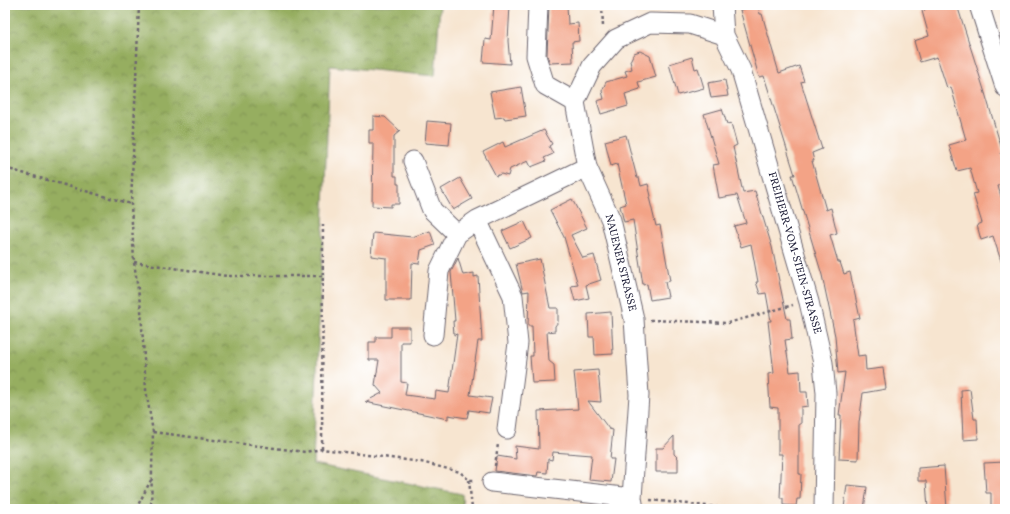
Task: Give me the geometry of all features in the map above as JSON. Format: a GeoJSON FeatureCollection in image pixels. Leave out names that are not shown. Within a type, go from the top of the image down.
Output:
{"type":"FeatureCollection","features":[{"type":"Feature","properties":{"kind":"street"},"geometry":{"type":"LineString","coordinates":[[538,5],[536,56],[545,85],[575,102],[592,66],[616,39],[650,23],[690,24],[724,35]]}},
{"type":"Feature","properties":{"kind":"street","name":"FREIHERR-VOM-STEIN-STRASSE"},"geometry":{"type":"LineString","coordinates":[[722,5],[724,35],[741,70],[809,302],[824,363],[824,509]]}},
{"type":"Feature","properties":{"kind":"street"},"geometry":{"type":"LineString","coordinates":[[979,5],[1005,87]]}},
{"type":"Feature","properties":{"kind":"street","name":"NAUENER STRASSE"},"geometry":{"type":"LineString","coordinates":[[575,102],[587,167],[611,220],[634,318],[639,395],[633,504]]}},
{"type":"Feature","properties":{"kind":"street"},"geometry":{"type":"LineString","coordinates":[[413,162],[432,210],[457,234]]}},
{"type":"Feature","properties":{"kind":"street"},"geometry":{"type":"LineString","coordinates":[[433,335],[439,271],[457,234],[477,220],[587,167]]}},
{"type":"Feature","properties":{"kind":"street"},"geometry":{"type":"LineString","coordinates":[[477,220],[513,296],[518,343],[507,429]]}},
{"type":"Feature","properties":{"kind":"street"},"geometry":{"type":"LineString","coordinates":[[492,482],[633,504]]}},
{"type":"Feature","properties":{"kind":"path"},"geometry":{"type":"LineString","coordinates":[[139,5],[131,204],[134,262],[142,310],[146,390],[153,432],[151,509]]}},
{"type":"Feature","properties":{"kind":"path"},"geometry":{"type":"LineString","coordinates":[[5,168],[131,204]]}},
{"type":"Feature","properties":{"kind":"path"},"geometry":{"type":"LineString","coordinates":[[322,448],[324,276],[323,221]]}},
{"type":"Feature","properties":{"kind":"path"},"geometry":{"type":"LineString","coordinates":[[134,262],[227,276],[324,276]]}},
{"type":"Feature","properties":{"kind":"path"},"geometry":{"type":"LineString","coordinates":[[634,318],[728,323],[809,302]]}},
{"type":"Feature","properties":{"kind":"path"},"geometry":{"type":"LineString","coordinates":[[153,432],[305,452],[322,448],[421,462],[460,472],[469,480],[492,482],[499,438],[507,429]]}},
{"type":"Feature","properties":{"kind":"path"},"geometry":{"type":"LineString","coordinates":[[136,509],[151,480]]}},
{"type":"Feature","properties":{"kind":"path"},"geometry":{"type":"LineString","coordinates":[[469,480],[472,509]]}},
{"type":"Feature","properties":{"kind":"path"},"geometry":{"type":"LineString","coordinates":[[633,504],[735,509]]}},
{"type":"Feature","properties":{"kind":"green space"},"geometry":{"type":"Polygon","coordinates":[[[5,5],[440,5],[435,76],[330,66],[313,464],[462,494],[463,509],[5,509],[5,5]]]}},
{"type":"Feature","properties":{"kind":"building"},"geometry":{"type":"Polygon","coordinates":[[[494,5],[510,5],[508,41],[510,64],[483,62],[485,39],[491,40],[494,5]]]}},
{"type":"Feature","properties":{"kind":"building"},"geometry":{"type":"Polygon","coordinates":[[[549,5],[567,5],[568,24],[578,23],[579,41],[572,42],[573,62],[550,63],[547,55],[549,5]]]}},
{"type":"Feature","properties":{"kind":"building"},"geometry":{"type":"Polygon","coordinates":[[[758,5],[779,73],[799,66],[804,81],[801,82],[822,149],[812,153],[814,161],[812,161],[826,210],[831,208],[837,233],[830,235],[838,262],[840,262],[844,274],[850,272],[860,318],[853,320],[858,356],[865,355],[866,370],[883,368],[886,389],[863,393],[859,423],[858,460],[839,459],[841,415],[839,415],[845,372],[838,373],[835,336],[822,275],[792,175],[795,175],[764,76],[759,77],[740,10],[758,5]]]}},
{"type":"Feature","properties":{"kind":"building"},"geometry":{"type":"Polygon","coordinates":[[[924,5],[957,5],[985,93],[1003,153],[1001,153],[1005,167],[1005,184],[998,186],[1005,211],[1005,263],[1002,264],[993,236],[981,240],[977,225],[982,223],[973,194],[977,193],[970,168],[957,171],[951,152],[949,145],[966,140],[951,87],[947,88],[937,57],[920,62],[914,41],[929,36],[922,11],[925,10],[924,5]]]}},
{"type":"Feature","properties":{"kind":"building"},"geometry":{"type":"Polygon","coordinates":[[[640,51],[650,56],[656,77],[638,82],[640,89],[625,94],[628,106],[601,114],[597,101],[604,99],[602,91],[606,82],[627,76],[625,71],[632,69],[630,61],[634,53],[640,51]]]}},
{"type":"Feature","properties":{"kind":"building"},"geometry":{"type":"Polygon","coordinates":[[[692,57],[695,69],[698,68],[704,88],[678,95],[669,64],[692,57]]]}},
{"type":"Feature","properties":{"kind":"building"},"geometry":{"type":"Polygon","coordinates":[[[725,80],[728,96],[711,98],[708,83],[725,80]]]}},
{"type":"Feature","properties":{"kind":"building"},"geometry":{"type":"Polygon","coordinates":[[[521,87],[526,116],[505,119],[504,117],[495,118],[490,92],[521,87]]]}},
{"type":"Feature","properties":{"kind":"building"},"geometry":{"type":"Polygon","coordinates":[[[722,109],[727,124],[731,123],[737,145],[733,147],[743,193],[755,191],[772,247],[787,319],[790,319],[792,339],[785,340],[790,372],[800,371],[801,392],[807,392],[808,406],[801,407],[801,424],[799,424],[799,474],[801,474],[800,499],[797,499],[796,506],[783,505],[783,498],[780,498],[782,454],[778,454],[778,408],[770,407],[768,374],[774,373],[768,321],[771,321],[766,293],[760,294],[756,282],[758,282],[751,244],[741,247],[734,226],[746,223],[737,195],[719,198],[713,165],[719,164],[704,114],[722,109]]]}},
{"type":"Feature","properties":{"kind":"building"},"geometry":{"type":"Polygon","coordinates":[[[373,116],[385,117],[400,131],[394,136],[394,176],[397,176],[397,184],[399,184],[399,204],[391,204],[391,207],[372,206],[373,143],[369,143],[369,130],[373,130],[373,116]]]}},
{"type":"Feature","properties":{"kind":"building"},"geometry":{"type":"Polygon","coordinates":[[[427,121],[451,123],[449,145],[425,143],[427,121]]]}},
{"type":"Feature","properties":{"kind":"building"},"geometry":{"type":"Polygon","coordinates":[[[544,130],[552,144],[549,146],[553,154],[544,158],[546,161],[531,167],[528,161],[510,169],[508,176],[501,174],[496,176],[483,152],[503,142],[505,147],[544,130]]]}},
{"type":"Feature","properties":{"kind":"building"},"geometry":{"type":"Polygon","coordinates":[[[626,135],[637,178],[639,178],[641,186],[648,184],[651,196],[649,197],[656,226],[660,225],[670,281],[665,282],[668,297],[650,300],[647,284],[643,285],[633,220],[624,222],[620,206],[626,204],[617,164],[611,166],[605,141],[626,135]]]}},
{"type":"Feature","properties":{"kind":"building"},"geometry":{"type":"Polygon","coordinates":[[[460,178],[472,199],[453,210],[441,189],[460,178]]]}},
{"type":"Feature","properties":{"kind":"building"},"geometry":{"type":"Polygon","coordinates":[[[572,199],[587,228],[571,235],[583,258],[594,255],[601,280],[586,285],[589,298],[575,301],[571,286],[578,285],[564,237],[550,210],[572,199]]]}},
{"type":"Feature","properties":{"kind":"building"},"geometry":{"type":"Polygon","coordinates":[[[524,221],[532,238],[510,248],[502,231],[524,221]]]}},
{"type":"Feature","properties":{"kind":"building"},"geometry":{"type":"Polygon","coordinates":[[[430,231],[435,245],[421,250],[419,264],[412,263],[411,300],[386,300],[386,258],[371,256],[373,233],[412,237],[430,231]]]}},
{"type":"Feature","properties":{"kind":"building"},"geometry":{"type":"Polygon","coordinates":[[[458,258],[463,275],[474,273],[474,277],[478,276],[482,341],[478,341],[470,395],[492,398],[489,413],[469,410],[467,418],[448,415],[448,419],[365,402],[382,393],[375,385],[379,360],[369,360],[369,342],[376,342],[376,337],[391,337],[391,327],[410,327],[410,342],[401,342],[401,382],[407,383],[405,395],[435,399],[436,391],[449,393],[457,334],[454,335],[453,321],[455,321],[451,272],[458,258]]]}},
{"type":"Feature","properties":{"kind":"building"},"geometry":{"type":"Polygon","coordinates":[[[540,259],[550,308],[558,308],[558,322],[555,326],[555,331],[547,332],[549,361],[554,365],[555,382],[532,383],[530,356],[533,356],[532,326],[528,326],[529,291],[523,292],[516,264],[540,259]]]}},
{"type":"Feature","properties":{"kind":"building"},"geometry":{"type":"Polygon","coordinates":[[[611,312],[613,354],[595,355],[594,337],[589,337],[588,314],[611,312]]]}},
{"type":"Feature","properties":{"kind":"building"},"geometry":{"type":"Polygon","coordinates":[[[598,370],[601,402],[588,401],[609,429],[613,430],[610,459],[614,459],[611,482],[589,480],[592,455],[553,452],[552,460],[548,459],[547,473],[538,472],[537,476],[495,471],[497,456],[516,459],[515,446],[539,449],[538,411],[578,409],[574,372],[598,370]]]}},
{"type":"Feature","properties":{"kind":"building"},"geometry":{"type":"Polygon","coordinates":[[[970,389],[974,419],[977,419],[978,439],[963,440],[961,390],[970,389]]]}},
{"type":"Feature","properties":{"kind":"building"},"geometry":{"type":"Polygon","coordinates":[[[674,436],[674,454],[678,458],[678,472],[656,472],[656,448],[663,448],[674,436]]]}},
{"type":"Feature","properties":{"kind":"building"},"geometry":{"type":"Polygon","coordinates":[[[1005,462],[1005,509],[991,509],[991,493],[986,493],[984,463],[1005,462]]]}},
{"type":"Feature","properties":{"kind":"building"},"geometry":{"type":"Polygon","coordinates":[[[944,466],[947,509],[928,509],[926,481],[918,481],[918,468],[944,466]]]}},
{"type":"Feature","properties":{"kind":"building"},"geometry":{"type":"Polygon","coordinates":[[[847,485],[867,487],[864,509],[844,508],[847,485]]]}}]}
